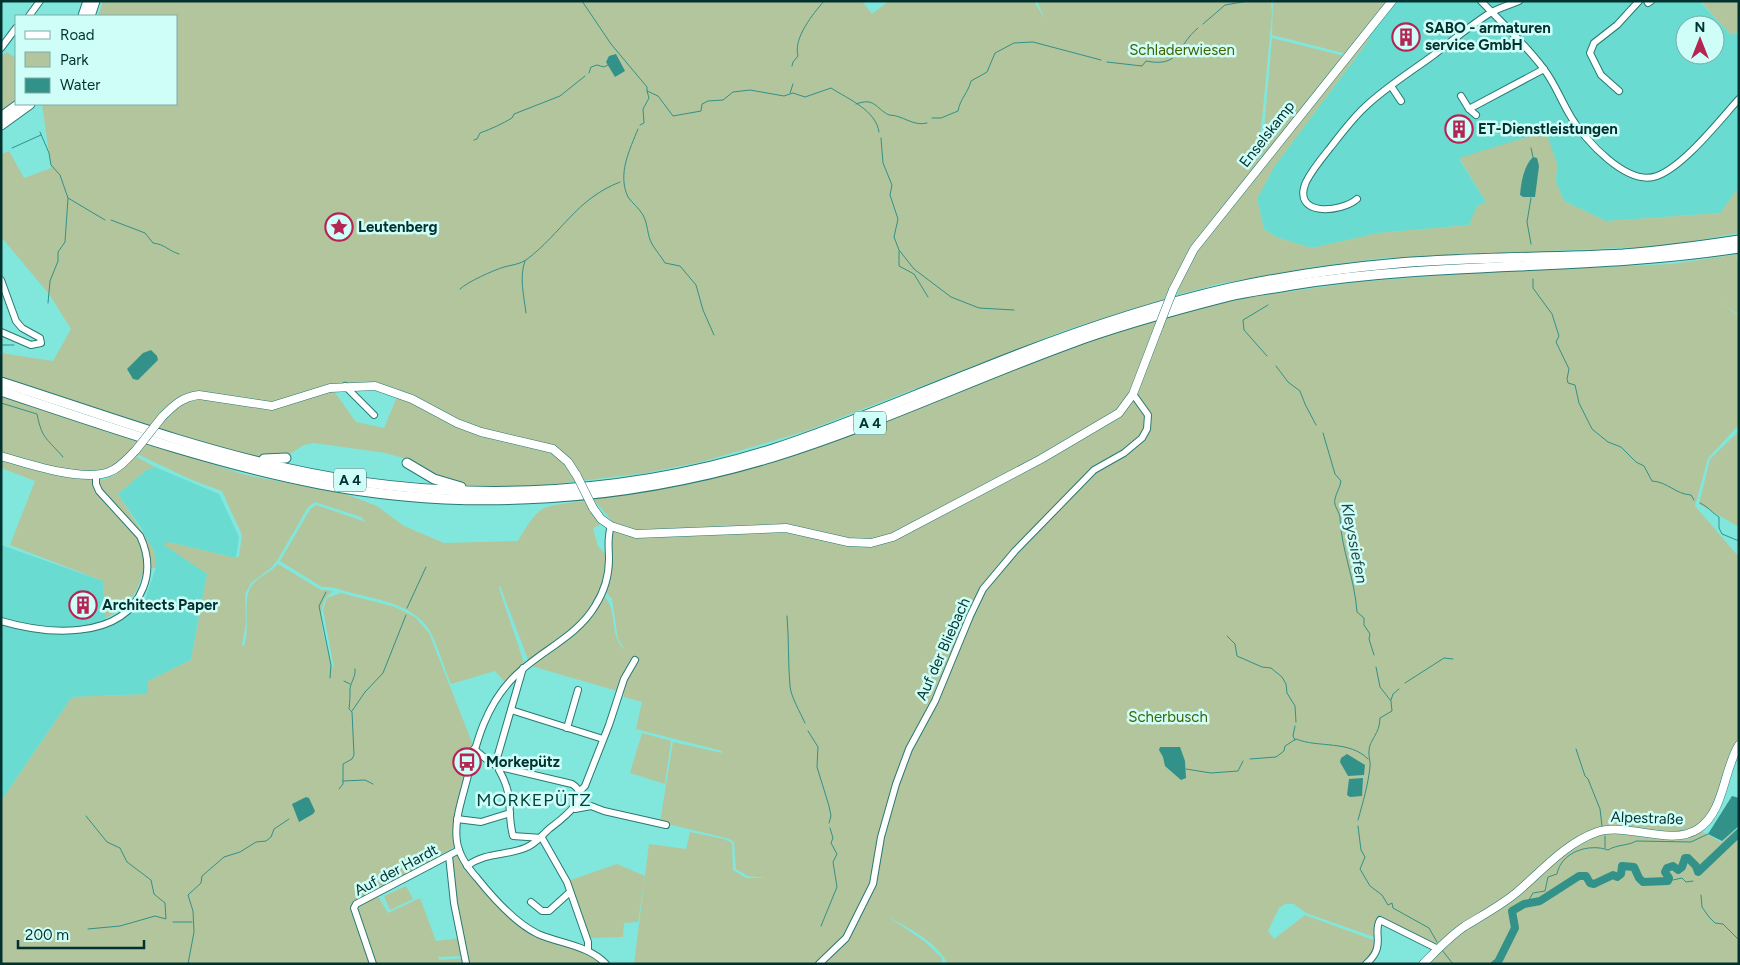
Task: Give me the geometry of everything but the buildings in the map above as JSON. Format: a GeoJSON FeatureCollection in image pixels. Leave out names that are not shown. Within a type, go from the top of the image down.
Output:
{"type":"FeatureCollection","features":[{"type":"Feature","properties":{"kind":"highway"},"geometry":{"type":"LineString","coordinates":[[83,15],[88,1]]}},
{"type":"Feature","properties":{"kind":"highway"},"geometry":{"type":"LineString","coordinates":[[90,15],[95,1]]}},
{"type":"Feature","properties":{"kind":"highway"},"geometry":{"type":"LineString","coordinates":[[1,117],[18,105]]}},
{"type":"Feature","properties":{"kind":"highway"},"geometry":{"type":"LineString","coordinates":[[1,126],[29,105]]}},
{"type":"Feature","properties":{"kind":"highway","name":"A 4"},"geometry":{"type":"LineString","coordinates":[[1,382],[230,455],[286,469],[348,480],[403,488],[472,491],[506,491],[614,484],[658,477],[769,450],[845,424],[1067,336],[1156,306],[1234,288],[1316,273],[1400,263],[1620,254],[1671,250],[1739,240]]}},
{"type":"Feature","properties":{"kind":"highway","name":"A 4"},"geometry":{"type":"LineString","coordinates":[[1,391],[133,435],[239,466],[327,486],[401,495],[507,500],[572,497],[650,487],[771,457],[848,432],[1070,344],[1158,315],[1235,294],[1400,271],[1672,258],[1739,248]]}},
{"type":"Feature","properties":{"kind":"highway"},"geometry":{"type":"LineString","coordinates":[[230,455],[233,452],[268,460],[286,458]]}},
{"type":"Feature","properties":{"kind":"highway"},"geometry":{"type":"LineString","coordinates":[[407,463],[434,479],[472,491]]}},
{"type":"Feature","properties":{"kind":"main road","name":"Enselskamp"},"geometry":{"type":"LineString","coordinates":[[611,526],[624,531],[644,534],[794,529],[848,542],[871,543],[893,537],[923,522],[1091,432],[1119,413],[1133,394],[1173,290],[1194,249],[1392,1]]}},
{"type":"Feature","properties":{"kind":"main road"},"geometry":{"type":"LineString","coordinates":[[1,456],[72,473],[96,475],[115,469],[136,450],[162,417],[178,401],[189,396],[272,406],[330,388],[375,386],[412,399],[457,423],[481,432],[553,449],[568,462],[593,508],[611,526]]}},
{"type":"Feature","properties":{"kind":"main road","name":"Alpestraße"},"geometry":{"type":"LineString","coordinates":[[1423,964],[1465,926],[1495,909],[1560,854],[1597,832],[1610,830],[1682,835],[1698,829],[1709,817],[1721,794],[1730,764],[1739,745]]}},
{"type":"Feature","properties":{"kind":"street"},"geometry":{"type":"LineString","coordinates":[[34,13],[40,1]]}},
{"type":"Feature","properties":{"kind":"street"},"geometry":{"type":"LineString","coordinates":[[1481,1],[1544,68],[1571,118],[1588,140],[1616,166],[1634,175],[1655,177],[1676,166],[1739,99]]}},
{"type":"Feature","properties":{"kind":"street"},"geometry":{"type":"LineString","coordinates":[[1357,199],[1350,205],[1323,210],[1314,209],[1308,204],[1304,190],[1320,161],[1347,126],[1365,107],[1391,86],[1492,12],[1519,1]]}},
{"type":"Feature","properties":{"kind":"street"},"geometry":{"type":"LineString","coordinates":[[1619,91],[1601,75],[1590,53],[1594,43],[1617,25],[1639,1]]}},
{"type":"Feature","properties":{"kind":"street"},"geometry":{"type":"LineString","coordinates":[[1,48],[15,29]]}},
{"type":"Feature","properties":{"kind":"street"},"geometry":{"type":"LineString","coordinates":[[1469,108],[1544,68]]}},
{"type":"Feature","properties":{"kind":"street"},"geometry":{"type":"LineString","coordinates":[[1391,86],[1401,101]]}},
{"type":"Feature","properties":{"kind":"street"},"geometry":{"type":"LineString","coordinates":[[1461,96],[1476,115]]}},
{"type":"Feature","properties":{"kind":"street"},"geometry":{"type":"LineString","coordinates":[[1,280],[13,316],[22,328],[37,336],[41,343],[31,346],[1,332]]}},
{"type":"Feature","properties":{"kind":"street"},"geometry":{"type":"LineString","coordinates":[[346,386],[374,415]]}},
{"type":"Feature","properties":{"kind":"street","name":"Auf der Bliebach"},"geometry":{"type":"LineString","coordinates":[[819,964],[846,938],[873,884],[881,837],[896,784],[909,749],[935,702],[966,624],[983,589],[1021,544],[1094,470],[1124,453],[1142,438],[1147,429],[1148,416],[1133,394]]}},
{"type":"Feature","properties":{"kind":"street"},"geometry":{"type":"LineString","coordinates":[[1,621],[40,630],[90,628],[124,614],[141,593],[147,579],[148,564],[144,545],[140,536],[99,491],[96,484],[96,475]]}},
{"type":"Feature","properties":{"kind":"street"},"geometry":{"type":"LineString","coordinates":[[606,964],[588,950],[538,934],[520,922],[491,894],[468,866],[459,850],[458,819],[474,749],[483,723],[494,702],[522,668],[583,622],[594,608],[603,591],[607,576],[608,534],[611,526]]}},
{"type":"Feature","properties":{"kind":"street"},"geometry":{"type":"LineString","coordinates":[[578,792],[584,786],[624,679],[634,660]]}},
{"type":"Feature","properties":{"kind":"street"},"geometry":{"type":"LineString","coordinates":[[522,668],[497,766],[510,794],[509,819],[513,836],[542,838]]}},
{"type":"Feature","properties":{"kind":"street"},"geometry":{"type":"LineString","coordinates":[[567,728],[578,690]]}},
{"type":"Feature","properties":{"kind":"street"},"geometry":{"type":"LineString","coordinates":[[511,710],[603,739]]}},
{"type":"Feature","properties":{"kind":"street"},"geometry":{"type":"LineString","coordinates":[[474,749],[497,766],[572,784],[577,787],[578,792],[575,809]]}},
{"type":"Feature","properties":{"kind":"street"},"geometry":{"type":"LineString","coordinates":[[468,866],[484,856],[525,848],[542,838],[546,832],[575,809],[591,806],[604,811],[666,825]]}},
{"type":"Feature","properties":{"kind":"street"},"geometry":{"type":"LineString","coordinates":[[458,819],[481,822],[510,813]]}},
{"type":"Feature","properties":{"kind":"street"},"geometry":{"type":"LineString","coordinates":[[542,838],[570,892],[588,942],[588,950]]}},
{"type":"Feature","properties":{"kind":"street","name":"Auf der Hardt"},"geometry":{"type":"LineString","coordinates":[[373,964],[355,914],[354,908],[356,904],[459,850]]}},
{"type":"Feature","properties":{"kind":"street","name":"Auf der Hardt"},"geometry":{"type":"LineString","coordinates":[[449,856],[454,903],[466,962]]}},
{"type":"Feature","properties":{"kind":"street"},"geometry":{"type":"LineString","coordinates":[[531,902],[542,911],[549,911],[570,892]]}},
{"type":"Feature","properties":{"kind":"street"},"geometry":{"type":"LineString","coordinates":[[1366,964],[1376,952],[1380,920],[1438,949]]}},
{"type":"Feature","properties":{"kind":"shaded area"},"geometry":{"type":"Polygon","coordinates":[[[1397,1],[1699,1],[1712,15],[1675,15],[1675,65],[1725,65],[1725,29],[1731,35],[1739,32],[1739,187],[1720,213],[1606,221],[1564,201],[1556,182],[1557,164],[1459,159],[1486,202],[1477,206],[1470,225],[1378,233],[1312,248],[1276,237],[1264,229],[1257,199],[1274,167],[1369,40],[1366,37],[1397,1]]]}},
{"type":"Feature","properties":{"kind":"shaded area"},"geometry":{"type":"Polygon","coordinates":[[[155,467],[219,494],[239,537],[236,558],[168,542],[207,574],[191,660],[148,681],[148,694],[72,697],[1,801],[1,545],[103,581],[106,628],[144,602],[156,568],[142,529],[118,494],[146,470],[155,467]]]}},
{"type":"Feature","properties":{"kind":"green space","name":"Schladerwiesen"},"geometry":{"type":"Polygon","coordinates":[[[103,1],[862,1],[872,14],[889,1],[1034,1],[1044,18],[1037,1],[1271,1],[1272,15],[1261,129],[1255,152],[1262,160],[1196,244],[1164,299],[1066,330],[806,431],[701,462],[645,473],[538,486],[465,486],[436,478],[406,459],[386,453],[314,443],[304,445],[285,457],[263,459],[151,427],[1,379],[1,353],[53,361],[71,329],[49,294],[1,237],[1,154],[9,151],[24,178],[51,168],[42,105],[178,105],[178,15],[98,15],[103,1]],[[331,387],[356,422],[384,428],[399,392],[331,387]]]}},
{"type":"Feature","properties":{"kind":"green space"},"geometry":{"type":"Polygon","coordinates":[[[1273,1],[1390,1],[1347,54],[1272,35],[1273,1]]]}},
{"type":"Feature","properties":{"kind":"green space"},"geometry":{"type":"Polygon","coordinates":[[[1700,1],[1739,1],[1739,31],[1731,35],[1725,28],[1725,15],[1713,15],[1700,1]]]}},
{"type":"Feature","properties":{"kind":"green space"},"geometry":{"type":"Polygon","coordinates":[[[1366,37],[1369,40],[1274,167],[1257,199],[1264,229],[1276,237],[1312,248],[1378,233],[1469,225],[1477,206],[1486,202],[1459,158],[1546,131],[1557,164],[1556,182],[1564,201],[1606,221],[1720,213],[1739,187],[1739,233],[1664,246],[1383,258],[1313,267],[1218,284],[1177,295],[1183,277],[1198,249],[1366,37]]]}},
{"type":"Feature","properties":{"kind":"green space"},"geometry":{"type":"Polygon","coordinates":[[[1272,38],[1344,56],[1263,158],[1257,152],[1264,130],[1272,38]]]}},
{"type":"Feature","properties":{"kind":"green space"},"geometry":{"type":"Polygon","coordinates":[[[6,52],[15,57],[15,101],[1,110],[1,56],[6,52]]]}},
{"type":"Feature","properties":{"kind":"green space","name":"Scherbusch"},"geometry":{"type":"Polygon","coordinates":[[[1739,254],[1736,258],[1739,261],[1739,315],[1717,300],[1739,316],[1739,425],[1708,458],[1695,506],[1739,557],[1739,743],[1720,794],[1708,817],[1690,832],[1596,830],[1437,946],[1385,920],[1377,924],[1376,937],[1374,937],[1306,913],[1294,904],[1285,904],[1279,908],[1268,931],[1274,939],[1305,915],[1376,941],[1375,951],[1363,964],[948,964],[929,942],[886,915],[924,941],[942,958],[942,964],[634,964],[649,844],[686,849],[690,832],[724,839],[732,843],[733,870],[746,878],[766,878],[748,876],[736,869],[734,842],[730,839],[660,822],[673,742],[722,753],[722,751],[636,729],[642,702],[624,697],[624,693],[528,665],[585,623],[603,594],[611,608],[617,638],[625,650],[618,639],[612,599],[605,591],[613,522],[593,499],[692,484],[772,462],[1070,347],[1159,317],[1250,297],[1358,282],[1473,273],[1672,264],[1739,254]]]}},
{"type":"Feature","properties":{"kind":"green space"},"geometry":{"type":"Polygon","coordinates":[[[1,396],[138,441],[121,462],[109,468],[95,471],[79,471],[45,466],[1,454],[1,396]]]}},
{"type":"Feature","properties":{"kind":"green space"},"geometry":{"type":"Polygon","coordinates":[[[1739,431],[1739,527],[1699,504],[1710,459],[1739,431]]]}},
{"type":"Feature","properties":{"kind":"green space"},"geometry":{"type":"Polygon","coordinates":[[[146,443],[246,475],[345,494],[377,506],[404,526],[444,543],[518,541],[532,519],[544,509],[559,504],[585,501],[600,525],[593,528],[598,546],[606,555],[604,575],[599,592],[592,606],[571,630],[529,662],[500,586],[499,588],[523,660],[523,667],[505,682],[495,671],[451,684],[431,633],[423,622],[412,613],[387,602],[332,587],[322,587],[280,561],[311,508],[316,505],[366,522],[361,517],[315,502],[308,507],[272,567],[251,583],[245,594],[246,623],[242,645],[244,646],[246,639],[249,590],[256,581],[278,564],[321,590],[333,591],[326,598],[322,606],[321,616],[324,637],[332,667],[334,668],[323,610],[327,598],[341,593],[395,607],[415,617],[429,633],[473,745],[456,813],[456,846],[376,893],[388,913],[420,898],[436,941],[460,938],[464,956],[438,957],[439,960],[467,958],[456,905],[450,859],[457,853],[469,872],[487,894],[515,922],[533,932],[584,952],[603,964],[1,964],[1,801],[72,697],[148,694],[148,681],[191,660],[207,574],[163,544],[168,542],[236,558],[239,556],[242,535],[222,491],[192,480],[137,454],[146,443]]]}},
{"type":"Feature","properties":{"kind":"green space"},"geometry":{"type":"Polygon","coordinates":[[[135,456],[155,467],[146,470],[118,494],[154,550],[156,568],[144,569],[138,587],[131,599],[121,609],[105,619],[103,581],[10,545],[35,481],[1,468],[1,460],[103,480],[115,475],[135,456]]]}},
{"type":"Feature","properties":{"kind":"green space"},"geometry":{"type":"Polygon","coordinates":[[[642,733],[671,741],[665,784],[630,773],[642,733]]]}},
{"type":"Feature","properties":{"kind":"green space"},"geometry":{"type":"Polygon","coordinates":[[[1739,827],[1739,964],[1426,964],[1440,949],[1567,850],[1597,833],[1609,831],[1674,837],[1699,830],[1721,842],[1739,827]]]}},
{"type":"Feature","properties":{"kind":"green space"},"geometry":{"type":"Polygon","coordinates":[[[617,864],[645,876],[638,922],[624,923],[623,937],[589,938],[568,881],[617,864]]]}},
{"type":"Feature","properties":{"kind":"green space"},"geometry":{"type":"Polygon","coordinates":[[[406,886],[413,899],[390,910],[384,896],[406,886]]]}},
{"type":"Feature","properties":{"kind":"water"},"geometry":{"type":"Polygon","coordinates":[[[616,54],[625,71],[615,77],[606,62],[609,56],[616,54]]]}},
{"type":"Feature","properties":{"kind":"water"},"geometry":{"type":"Polygon","coordinates":[[[1533,157],[1537,158],[1539,166],[1535,197],[1523,197],[1520,195],[1522,179],[1527,165],[1533,157]]]}},
{"type":"Feature","properties":{"kind":"water"},"geometry":{"type":"Polygon","coordinates":[[[151,350],[158,360],[138,380],[133,379],[127,369],[143,353],[151,350]]]}},
{"type":"Feature","properties":{"kind":"water"},"geometry":{"type":"Polygon","coordinates":[[[1160,747],[1180,747],[1185,761],[1186,778],[1181,780],[1165,766],[1159,750],[1160,747]]]}},
{"type":"Feature","properties":{"kind":"water"},"geometry":{"type":"Polygon","coordinates":[[[1347,754],[1365,765],[1364,775],[1348,776],[1340,762],[1341,758],[1347,754]]]}},
{"type":"Feature","properties":{"kind":"water"},"geometry":{"type":"Polygon","coordinates":[[[1363,778],[1362,796],[1350,797],[1347,795],[1349,779],[1363,778]]]}},
{"type":"Feature","properties":{"kind":"water"},"geometry":{"type":"Polygon","coordinates":[[[1732,796],[1739,798],[1739,826],[1722,841],[1708,834],[1732,796]]]}},
{"type":"Feature","properties":{"kind":"water"},"geometry":{"type":"Polygon","coordinates":[[[306,797],[309,798],[315,811],[299,822],[292,804],[306,797]]]}},
{"type":"Feature","properties":{"kind":"waterway"},"geometry":{"type":"LineString","coordinates":[[582,1],[611,44],[647,87],[647,91],[658,96],[673,116],[701,111],[702,104],[708,101],[723,100],[733,92],[750,90],[784,96],[793,93],[805,97],[831,88],[867,111],[873,117],[879,132]]}},
{"type":"Feature","properties":{"kind":"waterway"},"geometry":{"type":"LineString","coordinates":[[792,66],[798,56],[797,49],[801,34],[824,1]]}},
{"type":"Feature","properties":{"kind":"waterway"},"geometry":{"type":"LineString","coordinates":[[1203,24],[1225,5],[1248,1]]}},
{"type":"Feature","properties":{"kind":"waterway"},"geometry":{"type":"LineString","coordinates":[[1107,62],[1142,66],[1146,61],[1166,61],[1177,54],[1198,28]]}},
{"type":"Feature","properties":{"kind":"waterway"},"geometry":{"type":"LineString","coordinates":[[932,118],[941,118],[958,111],[971,81],[987,72],[995,53],[1014,43],[1033,42],[1101,60]]}},
{"type":"Feature","properties":{"kind":"waterway"},"geometry":{"type":"LineString","coordinates":[[589,73],[591,67],[597,65],[604,67],[608,65]]}},
{"type":"Feature","properties":{"kind":"waterway"},"geometry":{"type":"LineString","coordinates":[[474,140],[477,139],[480,133],[512,118],[514,114],[560,96],[585,76]]}},
{"type":"Feature","properties":{"kind":"waterway"},"geometry":{"type":"LineString","coordinates":[[790,93],[793,84]]}},
{"type":"Feature","properties":{"kind":"waterway"},"geometry":{"type":"LineString","coordinates":[[640,125],[644,123],[643,109],[649,98],[647,91]]}},
{"type":"Feature","properties":{"kind":"waterway"},"geometry":{"type":"LineString","coordinates":[[856,104],[862,102],[871,103],[889,115],[917,123],[927,123]]}},
{"type":"Feature","properties":{"kind":"waterway"},"geometry":{"type":"LineString","coordinates":[[638,129],[628,153],[624,171],[625,188],[628,197],[643,215],[650,241],[665,263],[680,266],[696,285],[703,310],[714,335]]}},
{"type":"Feature","properties":{"kind":"waterway"},"geometry":{"type":"LineString","coordinates":[[40,132],[49,153],[51,165],[60,175],[68,198],[65,242],[58,252],[58,261],[50,281],[48,303]]}},
{"type":"Feature","properties":{"kind":"waterway"},"geometry":{"type":"LineString","coordinates":[[12,148],[41,135]]}},
{"type":"Feature","properties":{"kind":"waterway"},"geometry":{"type":"LineString","coordinates":[[881,138],[883,163],[892,185],[890,195],[898,219],[894,237],[899,250],[914,269],[951,297],[979,308],[1014,310]]}},
{"type":"Feature","properties":{"kind":"waterway"},"geometry":{"type":"LineString","coordinates":[[1531,148],[1533,157]]}},
{"type":"Feature","properties":{"kind":"waterway"},"geometry":{"type":"LineString","coordinates":[[460,289],[488,273],[526,260],[539,250],[580,207],[605,189],[620,182]]}},
{"type":"Feature","properties":{"kind":"waterway"},"geometry":{"type":"LineString","coordinates":[[68,198],[105,220]]}},
{"type":"Feature","properties":{"kind":"waterway"},"geometry":{"type":"LineString","coordinates":[[1531,198],[1527,222],[1531,244]]}},
{"type":"Feature","properties":{"kind":"waterway"},"geometry":{"type":"LineString","coordinates":[[111,220],[145,233],[153,243],[179,254]]}},
{"type":"Feature","properties":{"kind":"waterway"},"geometry":{"type":"LineString","coordinates":[[899,251],[899,266],[914,274],[928,297]]}},
{"type":"Feature","properties":{"kind":"waterway"},"geometry":{"type":"LineString","coordinates":[[525,261],[522,280],[526,313]]}},
{"type":"Feature","properties":{"kind":"waterway"},"geometry":{"type":"LineString","coordinates":[[1533,279],[1533,288],[1552,314],[1559,336],[1556,342],[1569,369],[1568,383],[1575,385],[1579,403],[1592,429],[1608,442],[1621,447],[1636,462],[1644,466],[1652,481],[1663,483],[1680,493],[1691,495],[1694,500]]}},
{"type":"Feature","properties":{"kind":"waterway","name":"Kleyssiefen"},"geometry":{"type":"LineString","coordinates":[[1267,356],[1244,330],[1243,320],[1268,305]]}},
{"type":"Feature","properties":{"kind":"waterway"},"geometry":{"type":"LineString","coordinates":[[1,345],[14,345]]}},
{"type":"Feature","properties":{"kind":"waterway","name":"Kleyssiefen"},"geometry":{"type":"LineString","coordinates":[[1276,366],[1288,382],[1300,391],[1316,425]]}},
{"type":"Feature","properties":{"kind":"waterway"},"geometry":{"type":"LineString","coordinates":[[1,403],[37,414],[43,434],[63,457]]}},
{"type":"Feature","properties":{"kind":"waterway","name":"Kleyssiefen"},"geometry":{"type":"LineString","coordinates":[[1323,433],[1335,474],[1341,481],[1335,504],[1340,516],[1357,612],[1364,618],[1364,625],[1370,634],[1369,639],[1374,655]]}},
{"type":"Feature","properties":{"kind":"waterway"},"geometry":{"type":"LineString","coordinates":[[1700,503],[1719,517],[1719,528],[1722,534],[1739,541]]}},
{"type":"Feature","properties":{"kind":"waterway"},"geometry":{"type":"LineString","coordinates":[[407,608],[426,567]]}},
{"type":"Feature","properties":{"kind":"waterway"},"geometry":{"type":"LineString","coordinates":[[326,592],[319,606],[331,665],[330,678]]}},
{"type":"Feature","properties":{"kind":"waterway"},"geometry":{"type":"LineString","coordinates":[[352,711],[365,692],[383,673],[406,615]]}},
{"type":"Feature","properties":{"kind":"waterway"},"geometry":{"type":"LineString","coordinates":[[787,616],[790,686],[794,700],[805,723]]}},
{"type":"Feature","properties":{"kind":"waterway"},"geometry":{"type":"LineString","coordinates":[[1227,636],[1235,644],[1237,656],[1262,667],[1271,668],[1282,677],[1286,684],[1287,693],[1295,706],[1296,722]]}},
{"type":"Feature","properties":{"kind":"waterway"},"geometry":{"type":"LineString","coordinates":[[1405,683],[1444,658],[1453,659]]}},
{"type":"Feature","properties":{"kind":"waterway","name":"Kleyssiefen"},"geometry":{"type":"LineString","coordinates":[[1358,820],[1369,774],[1369,747],[1380,724],[1380,718],[1392,711],[1391,701],[1380,687],[1376,667]]}},
{"type":"Feature","properties":{"kind":"waterway"},"geometry":{"type":"LineString","coordinates":[[339,789],[343,784],[343,764],[352,759],[354,755],[352,712],[349,709],[350,689],[355,669]]}},
{"type":"Feature","properties":{"kind":"waterway"},"geometry":{"type":"LineString","coordinates":[[344,681],[350,684]]}},
{"type":"Feature","properties":{"kind":"waterway"},"geometry":{"type":"LineString","coordinates":[[1391,700],[1393,694],[1399,689]]}},
{"type":"Feature","properties":{"kind":"waterway"},"geometry":{"type":"LineString","coordinates":[[1295,726],[1293,736],[1295,740]]}},
{"type":"Feature","properties":{"kind":"waterway"},"geometry":{"type":"LineString","coordinates":[[808,731],[818,747],[817,767],[829,806],[831,816],[829,823]]}},
{"type":"Feature","properties":{"kind":"waterway"},"geometry":{"type":"LineString","coordinates":[[1250,759],[1276,757],[1284,751],[1285,746],[1296,739],[1352,749],[1368,759]]}},
{"type":"Feature","properties":{"kind":"waterway"},"geometry":{"type":"LineString","coordinates":[[1576,749],[1585,776],[1600,809],[1602,826]]}},
{"type":"Feature","properties":{"kind":"waterway"},"geometry":{"type":"LineString","coordinates":[[1186,769],[1211,773],[1238,771],[1243,761]]}},
{"type":"Feature","properties":{"kind":"waterway"},"geometry":{"type":"LineString","coordinates":[[343,781],[365,780],[373,784]]}},
{"type":"Feature","properties":{"kind":"waterway"},"geometry":{"type":"LineString","coordinates":[[86,816],[107,842],[120,848],[127,862],[151,880],[154,894],[165,903],[166,919],[155,916],[120,926],[88,929]]}},
{"type":"Feature","properties":{"kind":"waterway"},"geometry":{"type":"LineString","coordinates":[[188,964],[194,932],[193,911],[188,895],[201,883],[202,876],[224,857],[240,852],[256,842],[266,841],[271,837],[274,829],[289,819]]}},
{"type":"Feature","properties":{"kind":"waterway","name":"Kleyssiefen"},"geometry":{"type":"LineString","coordinates":[[1358,826],[1361,850],[1365,857],[1360,869],[1370,886],[1382,895],[1388,905],[1392,903],[1393,908],[1429,928],[1437,942]]}},
{"type":"Feature","properties":{"kind":"waterway"},"geometry":{"type":"LineString","coordinates":[[821,926],[837,887],[833,862],[837,854],[831,843],[833,838],[830,828]]}},
{"type":"Feature","properties":{"kind":"waterway"},"geometry":{"type":"LineString","coordinates":[[1495,964],[1498,962],[1515,928],[1512,911],[1524,904],[1540,901],[1579,876],[1586,876],[1590,883],[1594,884],[1613,875],[1617,877],[1621,874],[1622,866],[1634,867],[1643,882],[1668,881],[1669,878],[1665,872],[1667,868],[1673,866],[1678,870],[1682,867],[1685,858],[1688,858],[1696,866],[1698,872],[1739,833]]}},
{"type":"Feature","properties":{"kind":"waterway"},"geometry":{"type":"LineString","coordinates":[[1527,903],[1533,893],[1545,891],[1548,877],[1557,874],[1564,860],[1577,851],[1593,848],[1608,850],[1636,841],[1691,842],[1708,834]]}},
{"type":"Feature","properties":{"kind":"waterway"},"geometry":{"type":"LineString","coordinates":[[1605,836],[1605,848]]}},
{"type":"Feature","properties":{"kind":"waterway"},"geometry":{"type":"LineString","coordinates":[[1668,881],[1682,878],[1686,882],[1693,881]]}},
{"type":"Feature","properties":{"kind":"waterway"},"geometry":{"type":"LineString","coordinates":[[1701,895],[1702,907],[1709,917],[1715,923],[1723,924],[1739,940]]}},
{"type":"Feature","properties":{"kind":"waterway"},"geometry":{"type":"LineString","coordinates":[[173,922],[192,922]]}},
{"type":"Feature","properties":{"kind":"waterway","name":"Kleyssiefen"},"geometry":{"type":"LineString","coordinates":[[1442,950],[1453,964]]}},
{"type":"Feature","properties":{"kind":"place","name":"SABO - armaturen service GmbH"},"geometry":{"type":"Point","coordinates":[1406,37]}},
{"type":"Feature","properties":{"kind":"place","name":"ET-Dienstleistungen"},"geometry":{"type":"Point","coordinates":[1459,129]}},
{"type":"Feature","properties":{"kind":"place","name":"Leutenberg"},"geometry":{"type":"Point","coordinates":[339,227]}},
{"type":"Feature","properties":{"kind":"place","name":"Architects Paper"},"geometry":{"type":"Point","coordinates":[83,605]}},
{"type":"Feature","properties":{"kind":"place","name":"Morkepütz"},"geometry":{"type":"Point","coordinates":[467,762]}},
{"type":"Feature","properties":{"kind":"district","name":"MORKEPÜTZ"},"geometry":{"type":"Point","coordinates":[534,800]}}]}
